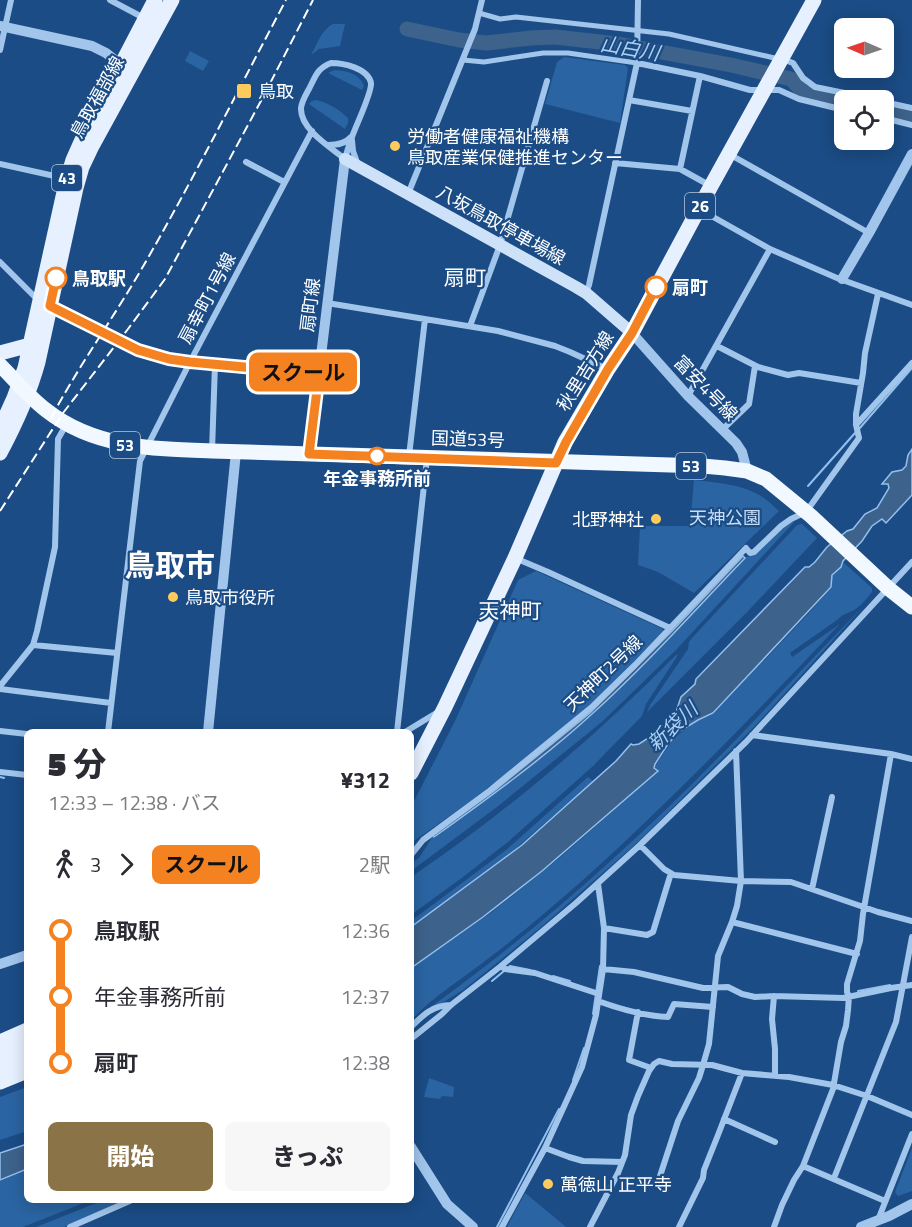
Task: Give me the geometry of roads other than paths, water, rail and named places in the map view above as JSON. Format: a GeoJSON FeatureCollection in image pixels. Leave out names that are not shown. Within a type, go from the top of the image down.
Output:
{"type":"FeatureCollection","features":[{"type":"Feature","properties":{"kind":"highway","name":"国道53号"},"geometry":{"type":"LineString","coordinates":[[0,365],[46,410],[67,424],[111,442],[146,448],[703,466],[747,471],[766,479],[912,607]]}},
{"type":"Feature","properties":{"kind":"main road","name":"鳥取福部線"},"geometry":{"type":"LineString","coordinates":[[24,389],[38,362],[45,304],[72,180],[86,158],[155,0]]}},
{"type":"Feature","properties":{"kind":"main road","name":"鳥取福部線"},"geometry":{"type":"LineString","coordinates":[[126,70],[172,0]]}},
{"type":"Feature","properties":{"kind":"main road","name":"秋里吉方線"},"geometry":{"type":"LineString","coordinates":[[414,767],[515,558],[566,442],[608,369],[632,333],[814,0]]}},
{"type":"Feature","properties":{"kind":"main road","name":"八坂鳥取停車場線"},"geometry":{"type":"LineString","coordinates":[[345,159],[586,293],[632,333]]}},
{"type":"Feature","properties":{"kind":"main road","name":"鳥取福部線"},"geometry":{"type":"LineString","coordinates":[[24,389],[30,345],[45,304]]}},
{"type":"Feature","properties":{"kind":"main road"},"geometry":{"type":"LineString","coordinates":[[0,353],[30,345]]}},
{"type":"Feature","properties":{"kind":"main road"},"geometry":{"type":"LineString","coordinates":[[0,429],[24,389]]}},
{"type":"Feature","properties":{"kind":"main road"},"geometry":{"type":"LineString","coordinates":[[0,453],[19,417],[24,389]]}},
{"type":"Feature","properties":{"kind":"main road"},"geometry":{"type":"LineString","coordinates":[[0,1042],[24,1031]]}},
{"type":"Feature","properties":{"kind":"main road"},"geometry":{"type":"LineString","coordinates":[[0,1055],[24,1045]]}},
{"type":"Feature","properties":{"kind":"main road"},"geometry":{"type":"LineString","coordinates":[[0,1068],[24,1057]]}},
{"type":"Feature","properties":{"kind":"main road"},"geometry":{"type":"LineString","coordinates":[[0,1082],[24,1072]]}},
{"type":"Feature","properties":{"kind":"street"},"geometry":{"type":"LineString","coordinates":[[0,50],[2,26],[10,0]]}},
{"type":"Feature","properties":{"kind":"street"},"geometry":{"type":"LineString","coordinates":[[110,0],[145,19]]}},
{"type":"Feature","properties":{"kind":"street"},"geometry":{"type":"LineString","coordinates":[[408,194],[467,51],[482,0]]}},
{"type":"Feature","properties":{"kind":"street"},"geometry":{"type":"LineString","coordinates":[[586,293],[637,63],[638,0]]}},
{"type":"Feature","properties":{"kind":"street"},"geometry":{"type":"LineString","coordinates":[[479,13],[500,18],[516,17],[669,34],[780,63],[793,63],[814,87],[834,91]]}},
{"type":"Feature","properties":{"kind":"street"},"geometry":{"type":"LineString","coordinates":[[2,26],[92,46],[106,53],[126,70]]}},
{"type":"Feature","properties":{"kind":"street"},"geometry":{"type":"LineString","coordinates":[[463,60],[484,62],[543,53],[568,53],[637,63],[700,76],[750,90],[768,85],[799,99],[834,108]]}},
{"type":"Feature","properties":{"kind":"street","name":"扇町線"},"geometry":{"type":"LineString","coordinates":[[309,454],[345,159],[370,91],[370,81],[362,71],[331,63],[319,69],[301,110],[304,122],[312,131],[345,159]]}},
{"type":"Feature","properties":{"kind":"street"},"geometry":{"type":"LineString","coordinates":[[680,169],[700,76]]}},
{"type":"Feature","properties":{"kind":"street"},"geometry":{"type":"LineString","coordinates":[[470,326],[500,245],[547,81]]}},
{"type":"Feature","properties":{"kind":"street"},"geometry":{"type":"LineString","coordinates":[[629,100],[692,111]]}},
{"type":"Feature","properties":{"kind":"street"},"geometry":{"type":"LineString","coordinates":[[894,104],[912,108]]}},
{"type":"Feature","properties":{"kind":"street"},"geometry":{"type":"LineString","coordinates":[[894,120],[912,125]]}},
{"type":"Feature","properties":{"kind":"street","name":"扇幸町1号線"},"geometry":{"type":"LineString","coordinates":[[108,729],[140,461],[312,131]]}},
{"type":"Feature","properties":{"kind":"street"},"geometry":{"type":"LineString","coordinates":[[327,145],[340,144],[352,137]]}},
{"type":"Feature","properties":{"kind":"street"},"geometry":{"type":"LineString","coordinates":[[352,137],[353,151],[359,168]]}},
{"type":"Feature","properties":{"kind":"street"},"geometry":{"type":"LineString","coordinates":[[729,154],[869,233]]}},
{"type":"Feature","properties":{"kind":"street"},"geometry":{"type":"LineString","coordinates":[[842,279],[912,154]]}},
{"type":"Feature","properties":{"kind":"street"},"geometry":{"type":"LineString","coordinates":[[246,162],[284,182]]}},
{"type":"Feature","properties":{"kind":"street"},"geometry":{"type":"LineString","coordinates":[[615,163],[680,169],[711,186]]}},
{"type":"Feature","properties":{"kind":"street"},"geometry":{"type":"LineString","coordinates":[[0,164],[72,180]]}},
{"type":"Feature","properties":{"kind":"street"},"geometry":{"type":"LineString","coordinates":[[698,209],[770,249],[837,278],[912,305]]}},
{"type":"Feature","properties":{"kind":"street"},"geometry":{"type":"LineString","coordinates":[[688,396],[770,249]]}},
{"type":"Feature","properties":{"kind":"street"},"geometry":{"type":"LineString","coordinates":[[0,262],[45,304],[138,350],[190,362],[319,374]]}},
{"type":"Feature","properties":{"kind":"street"},"geometry":{"type":"LineString","coordinates":[[808,514],[859,438],[856,414],[865,353],[878,294]]}},
{"type":"Feature","properties":{"kind":"street"},"geometry":{"type":"LineString","coordinates":[[327,303],[498,331],[555,346],[608,369]]}},
{"type":"Feature","properties":{"kind":"street"},"geometry":{"type":"LineString","coordinates":[[409,457],[425,319]]}},
{"type":"Feature","properties":{"kind":"street","name":"富安4号線"},"geometry":{"type":"LineString","coordinates":[[632,333],[688,396],[736,443],[742,453],[747,471]]}},
{"type":"Feature","properties":{"kind":"street"},"geometry":{"type":"LineString","coordinates":[[717,346],[755,366],[788,375],[799,373],[861,383]]}},
{"type":"Feature","properties":{"kind":"street"},"geometry":{"type":"LineString","coordinates":[[856,425],[912,363]]}},
{"type":"Feature","properties":{"kind":"street"},"geometry":{"type":"LineString","coordinates":[[212,451],[215,364]]}},
{"type":"Feature","properties":{"kind":"street"},"geometry":{"type":"LineString","coordinates":[[722,430],[749,404],[755,366]]}},
{"type":"Feature","properties":{"kind":"street"},"geometry":{"type":"LineString","coordinates":[[67,424],[58,439],[55,547],[33,645],[0,688],[111,703]]}},
{"type":"Feature","properties":{"kind":"street"},"geometry":{"type":"LineString","coordinates":[[208,729],[236,452]]}},
{"type":"Feature","properties":{"kind":"street"},"geometry":{"type":"LineString","coordinates":[[397,729],[427,458]]}},
{"type":"Feature","properties":{"kind":"street","name":"天神町2号線"},"geometry":{"type":"LineString","coordinates":[[414,851],[423,840],[488,792],[593,706],[746,548],[750,553],[754,552],[781,526],[791,519],[808,514]]}},
{"type":"Feature","properties":{"kind":"street"},"geometry":{"type":"LineString","coordinates":[[515,558],[670,628]]}},
{"type":"Feature","properties":{"kind":"street"},"geometry":{"type":"LineString","coordinates":[[414,1037],[598,884],[640,844],[736,752],[912,562]]}},
{"type":"Feature","properties":{"kind":"street"},"geometry":{"type":"LineString","coordinates":[[33,645],[117,653]]}},
{"type":"Feature","properties":{"kind":"street"},"geometry":{"type":"LineString","coordinates":[[410,729],[445,707]]}},
{"type":"Feature","properties":{"kind":"street"},"geometry":{"type":"LineString","coordinates":[[0,731],[24,734]]}},
{"type":"Feature","properties":{"kind":"street"},"geometry":{"type":"LineString","coordinates":[[752,735],[891,754],[912,759]]}},
{"type":"Feature","properties":{"kind":"street"},"geometry":{"type":"LineString","coordinates":[[660,1176],[678,1121],[699,1078],[709,1044],[718,956],[737,906],[741,881],[736,752]]}},
{"type":"Feature","properties":{"kind":"street"},"geometry":{"type":"LineString","coordinates":[[774,1227],[782,1204],[803,1166],[836,1078],[841,1042],[846,1026],[849,996],[847,984],[857,954],[891,754]]}},
{"type":"Feature","properties":{"kind":"street"},"geometry":{"type":"LineString","coordinates":[[0,772],[24,775]]}},
{"type":"Feature","properties":{"kind":"street"},"geometry":{"type":"LineString","coordinates":[[812,889],[832,797]]}},
{"type":"Feature","properties":{"kind":"street"},"geometry":{"type":"LineString","coordinates":[[640,844],[664,869],[674,874],[741,881],[791,882],[878,912],[912,921]]}},
{"type":"Feature","properties":{"kind":"street"},"geometry":{"type":"LineString","coordinates":[[604,928],[647,935],[653,932],[671,873]]}},
{"type":"Feature","properties":{"kind":"street"},"geometry":{"type":"LineString","coordinates":[[502,1227],[545,1148],[582,1067],[596,1015],[603,969],[604,928],[598,884]]}},
{"type":"Feature","properties":{"kind":"street"},"geometry":{"type":"LineString","coordinates":[[732,922],[857,954]]}},
{"type":"Feature","properties":{"kind":"street"},"geometry":{"type":"LineString","coordinates":[[834,1178],[896,1022],[912,937]]}},
{"type":"Feature","properties":{"kind":"street"},"geometry":{"type":"LineString","coordinates":[[0,964],[24,956]]}},
{"type":"Feature","properties":{"kind":"street"},"geometry":{"type":"LineString","coordinates":[[501,966],[505,969],[535,974],[638,1012],[668,1017],[674,1004],[713,1007]]}},
{"type":"Feature","properties":{"kind":"street"},"geometry":{"type":"LineString","coordinates":[[603,969],[633,972],[703,988],[728,987],[755,997],[833,998],[912,986]]}},
{"type":"Feature","properties":{"kind":"street"},"geometry":{"type":"LineString","coordinates":[[774,996],[772,1019],[775,1075]]}},
{"type":"Feature","properties":{"kind":"street"},"geometry":{"type":"LineString","coordinates":[[414,1024],[423,1014],[443,1005],[451,1005]]}},
{"type":"Feature","properties":{"kind":"street"},"geometry":{"type":"LineString","coordinates":[[638,1012],[629,1060],[651,1068]]}},
{"type":"Feature","properties":{"kind":"street"},"geometry":{"type":"LineString","coordinates":[[590,1227],[625,1155],[631,1115],[638,1096],[651,1068],[659,1061],[672,1064],[712,1065],[742,1073],[775,1075],[833,1085],[912,1115]]}},
{"type":"Feature","properties":{"kind":"street"},"geometry":{"type":"LineString","coordinates":[[679,1227],[701,1184],[742,1073]]}},
{"type":"Feature","properties":{"kind":"street"},"geometry":{"type":"LineString","coordinates":[[724,1119],[775,1142]]}},
{"type":"Feature","properties":{"kind":"street"},"geometry":{"type":"LineString","coordinates":[[878,1221],[912,1134]]}},
{"type":"Feature","properties":{"kind":"street"},"geometry":{"type":"LineString","coordinates":[[545,1148],[583,1161],[622,1162]]}},
{"type":"Feature","properties":{"kind":"street"},"geometry":{"type":"LineString","coordinates":[[414,1152],[447,1204],[473,1227]]}},
{"type":"Feature","properties":{"kind":"street"},"geometry":{"type":"LineString","coordinates":[[803,1166],[885,1202]]}},
{"type":"Feature","properties":{"kind":"street"},"geometry":{"type":"LineString","coordinates":[[70,1227],[125,1203]]}},
{"type":"Feature","properties":{"kind":"street"},"geometry":{"type":"LineString","coordinates":[[861,1227],[912,1204]]}},
{"type":"Feature","properties":{"kind":"water","name":"新袋川"},"geometry":{"type":"Polygon","coordinates":[[[912,449],[912,495],[886,523],[882,519],[872,526],[862,541],[843,561],[841,567],[832,575],[831,587],[713,713],[680,731],[668,744],[655,764],[654,768],[658,771],[542,871],[483,917],[414,966],[414,925],[522,845],[616,761],[631,744],[639,744],[659,727],[668,723],[671,715],[676,712],[681,697],[695,684],[696,679],[805,567],[809,567],[827,547],[853,529],[865,514],[877,508],[889,488],[888,484],[882,484],[892,472],[902,470],[906,466],[912,449]]]}},
{"type":"Feature","properties":{"kind":"water"},"geometry":{"type":"Polygon","coordinates":[[[743,556],[745,558],[670,637],[592,714],[535,762],[434,837],[433,835],[494,791],[590,713],[743,556]]]}},
{"type":"Feature","properties":{"kind":"water"},"geometry":{"type":"Polygon","coordinates":[[[24,1145],[24,1170],[0,1180],[0,1153],[24,1145]]]}},
{"type":"Feature","properties":{"kind":"waterway","name":"山白川"},"geometry":{"type":"LineString","coordinates":[[407,29],[486,43],[555,37],[618,44],[731,65],[791,79],[804,93],[834,99]]}},
{"type":"Feature","properties":{"kind":"waterway","name":"山白川"},"geometry":{"type":"LineString","coordinates":[[894,112],[912,116]]}},
{"type":"Feature","properties":{"kind":"waterway"},"geometry":{"type":"LineString","coordinates":[[859,429],[912,368]]}},
{"type":"Feature","properties":{"kind":"waterway"},"geometry":{"type":"LineString","coordinates":[[808,486],[855,433]]}},
{"type":"Feature","properties":{"kind":"waterway"},"geometry":{"type":"LineString","coordinates":[[0,777],[4,778]]}},
{"type":"Feature","properties":{"kind":"waterway"},"geometry":{"type":"LineString","coordinates":[[492,981],[510,966],[530,970]]}},
{"type":"Feature","properties":{"kind":"waterway"},"geometry":{"type":"LineString","coordinates":[[593,1014],[600,966]]}},
{"type":"Feature","properties":{"kind":"waterway"},"geometry":{"type":"LineString","coordinates":[[553,976],[570,981]]}},
{"type":"Feature","properties":{"kind":"waterway"},"geometry":{"type":"LineString","coordinates":[[858,991],[890,985]]}},
{"type":"Feature","properties":{"kind":"waterway"},"geometry":{"type":"LineString","coordinates":[[573,1080],[584,1048]]}},
{"type":"Feature","properties":{"kind":"waterway"},"geometry":{"type":"LineString","coordinates":[[497,1227],[559,1109]]}},
{"type":"Feature","properties":{"kind":"railway"},"geometry":{"type":"LineString","coordinates":[[51,418],[160,237],[286,0]]}},
{"type":"Feature","properties":{"kind":"railway"},"geometry":{"type":"LineString","coordinates":[[0,511],[63,413],[165,279],[313,0]]}},
{"type":"Feature","properties":{"kind":"place","name":"鳥取"},"geometry":{"type":"Point","coordinates":[244,91]}},
{"type":"Feature","properties":{"kind":"place","name":"労働者健康福祉機構 鳥取産業保健推進センター"},"geometry":{"type":"Point","coordinates":[395,146]}},
{"type":"Feature","properties":{"kind":"place","name":"鳥取駅"},"geometry":{"type":"Point","coordinates":[56,278]}},
{"type":"Feature","properties":{"kind":"place","name":"扇町"},"geometry":{"type":"Point","coordinates":[656,287]}},
{"type":"Feature","properties":{"kind":"place","name":"年金事務所前"},"geometry":{"type":"Point","coordinates":[377,456]}},
{"type":"Feature","properties":{"kind":"place","name":"北野神社"},"geometry":{"type":"Point","coordinates":[656,519]}},
{"type":"Feature","properties":{"kind":"place","name":"鳥取市役所"},"geometry":{"type":"Point","coordinates":[173,597]}},
{"type":"Feature","properties":{"kind":"place","name":"萬徳山 正平寺"},"geometry":{"type":"Point","coordinates":[548,1184]}},
{"type":"Feature","properties":{"kind":"district","name":"扇町"},"geometry":{"type":"Point","coordinates":[465,277]}},
{"type":"Feature","properties":{"kind":"district","name":"鳥取市"},"geometry":{"type":"Point","coordinates":[170,565]}},
{"type":"Feature","properties":{"kind":"district","name":"天神町"},"geometry":{"type":"Point","coordinates":[510,610]}},
{"type":"Feature","properties":{"kind":"park label","name":"天神公園"},"geometry":{"type":"Point","coordinates":[725,517]}}]}
